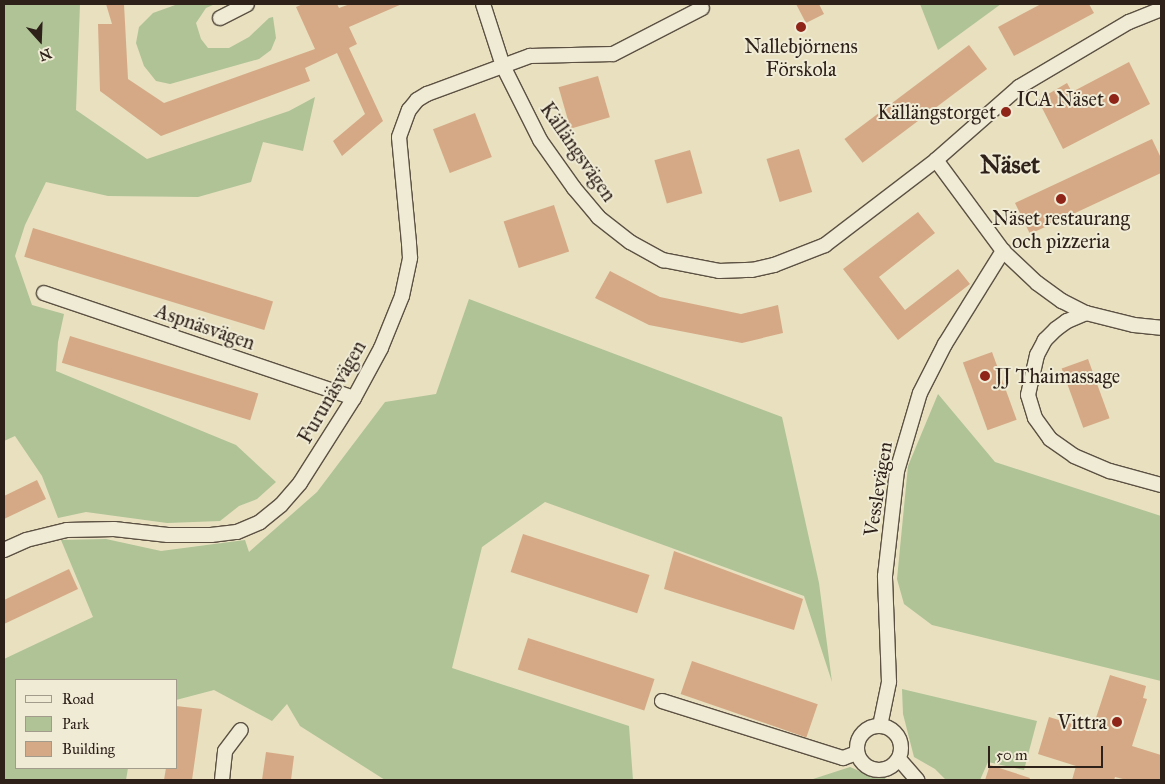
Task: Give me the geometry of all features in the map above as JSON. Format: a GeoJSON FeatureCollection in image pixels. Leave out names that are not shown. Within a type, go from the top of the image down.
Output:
{"type":"FeatureCollection","features":[{"type":"Feature","properties":{"kind":"street"},"geometry":{"type":"LineString","coordinates":[[220,18],[246,4]]}},
{"type":"Feature","properties":{"kind":"street","name":"Källängsvägen"},"geometry":{"type":"LineString","coordinates":[[483,4],[503,66],[540,140],[574,188],[598,217],[638,246],[663,260],[719,271],[752,270],[803,256],[838,236],[936,160],[1019,87],[1130,22],[1161,9]]}},
{"type":"Feature","properties":{"kind":"street","name":"Furunäsvägen"},"geometry":{"type":"LineString","coordinates":[[4,550],[26,540],[67,530],[114,529],[183,536],[237,532],[260,522],[281,505],[300,483],[354,398],[381,348],[402,296],[410,258],[399,137],[409,110],[417,100],[427,94],[538,55],[614,54],[702,8]]}},
{"type":"Feature","properties":{"kind":"street"},"geometry":{"type":"LineString","coordinates":[[936,160],[1003,252],[1037,283],[1062,301],[1086,313],[1134,325],[1161,328]]}},
{"type":"Feature","properties":{"kind":"street","name":"Vesslevägen"},"geometry":{"type":"LineString","coordinates":[[880,726],[889,682],[886,620],[887,559],[897,470],[920,393],[945,344],[1003,252]]}},
{"type":"Feature","properties":{"kind":"street","name":"Aspnäsvägen"},"geometry":{"type":"LineString","coordinates":[[44,293],[354,398]]}},
{"type":"Feature","properties":{"kind":"street"},"geometry":{"type":"LineString","coordinates":[[1086,313],[1067,321],[1056,329],[1045,340],[1037,355],[1031,373],[1028,395],[1035,418],[1050,439],[1074,456],[1110,471],[1161,485]]}},
{"type":"Feature","properties":{"kind":"street"},"geometry":{"type":"LineString","coordinates":[[662,701],[843,758],[857,753]]}},
{"type":"Feature","properties":{"kind":"street"},"geometry":{"type":"LineString","coordinates":[[880,726],[894,732],[898,737],[901,744],[899,759],[887,769],[872,769],[865,766],[857,753],[857,746],[862,734],[873,727],[880,726]]}},
{"type":"Feature","properties":{"kind":"street"},"geometry":{"type":"LineString","coordinates":[[222,780],[225,752],[241,730]]}},
{"type":"Feature","properties":{"kind":"street"},"geometry":{"type":"LineString","coordinates":[[899,759],[917,780]]}},
{"type":"Feature","properties":{"kind":"green space"},"geometry":{"type":"Polygon","coordinates":[[[4,4],[80,4],[76,110],[147,159],[289,111],[315,97],[303,151],[263,142],[251,182],[198,197],[108,196],[46,182],[25,225],[15,256],[32,305],[64,314],[58,342],[56,371],[236,445],[276,482],[257,499],[239,506],[220,521],[167,523],[86,512],[58,518],[42,476],[15,436],[4,441],[4,4]]]}},
{"type":"Feature","properties":{"kind":"green space"},"geometry":{"type":"Polygon","coordinates":[[[178,4],[215,4],[206,8],[196,23],[201,39],[208,48],[229,48],[249,37],[269,18],[273,17],[276,38],[271,50],[259,59],[170,84],[156,81],[144,66],[136,43],[139,27],[153,13],[178,4]]]}},
{"type":"Feature","properties":{"kind":"green space"},"geometry":{"type":"Polygon","coordinates":[[[920,4],[1001,4],[938,50],[920,4]]]}},
{"type":"Feature","properties":{"kind":"green space"},"geometry":{"type":"Polygon","coordinates":[[[469,299],[782,417],[819,583],[832,682],[804,596],[545,502],[482,547],[452,668],[629,726],[633,780],[385,780],[300,726],[287,704],[272,721],[214,690],[178,699],[178,679],[15,679],[15,769],[128,769],[126,780],[4,780],[4,659],[93,617],[61,540],[106,539],[161,551],[245,540],[249,552],[317,492],[385,402],[436,394],[469,299]]]}},
{"type":"Feature","properties":{"kind":"green space"},"geometry":{"type":"Polygon","coordinates":[[[938,394],[995,462],[1161,516],[1161,681],[932,625],[904,604],[897,579],[908,466],[938,394]]]}},
{"type":"Feature","properties":{"kind":"green space"},"geometry":{"type":"Polygon","coordinates":[[[902,689],[1037,721],[1024,770],[988,762],[980,780],[946,780],[935,769],[914,757],[903,714],[902,689]]]}},
{"type":"Feature","properties":{"kind":"green space"},"geometry":{"type":"Polygon","coordinates":[[[850,767],[868,775],[883,775],[886,780],[810,780],[850,767]]]}},
{"type":"Feature","properties":{"kind":"building"},"geometry":{"type":"Polygon","coordinates":[[[106,4],[124,4],[128,79],[164,103],[315,49],[296,7],[303,4],[337,4],[339,8],[350,4],[402,4],[349,27],[357,44],[349,48],[383,121],[342,156],[333,141],[365,114],[337,53],[305,68],[310,81],[161,136],[100,91],[98,24],[112,24],[106,4]]]}},
{"type":"Feature","properties":{"kind":"building"},"geometry":{"type":"Polygon","coordinates":[[[796,4],[819,4],[824,14],[806,23],[796,4]]]}},
{"type":"Feature","properties":{"kind":"building"},"geometry":{"type":"Polygon","coordinates":[[[1041,4],[1089,4],[1094,13],[1014,56],[998,27],[1041,4]]]}},
{"type":"Feature","properties":{"kind":"building"},"geometry":{"type":"Polygon","coordinates":[[[969,45],[987,69],[862,163],[844,139],[969,45]]]}},
{"type":"Feature","properties":{"kind":"building"},"geometry":{"type":"Polygon","coordinates":[[[1129,62],[1150,104],[1063,149],[1038,100],[1067,83],[1072,92],[1129,62]]]}},
{"type":"Feature","properties":{"kind":"building"},"geometry":{"type":"Polygon","coordinates":[[[598,76],[610,117],[570,129],[559,87],[598,76]]]}},
{"type":"Feature","properties":{"kind":"building"},"geometry":{"type":"Polygon","coordinates":[[[475,113],[492,157],[450,173],[433,129],[475,113]]]}},
{"type":"Feature","properties":{"kind":"building"},"geometry":{"type":"Polygon","coordinates":[[[1152,139],[1161,158],[1161,173],[1030,234],[1015,203],[1152,139]]]}},
{"type":"Feature","properties":{"kind":"building"},"geometry":{"type":"Polygon","coordinates":[[[799,149],[812,192],[780,202],[766,159],[799,149]]]}},
{"type":"Feature","properties":{"kind":"building"},"geometry":{"type":"Polygon","coordinates":[[[690,150],[702,193],[667,203],[654,160],[690,150]]]}},
{"type":"Feature","properties":{"kind":"building"},"geometry":{"type":"Polygon","coordinates":[[[554,205],[569,252],[519,268],[504,221],[554,205]]]}},
{"type":"Feature","properties":{"kind":"building"},"geometry":{"type":"Polygon","coordinates":[[[918,212],[935,233],[879,277],[905,310],[958,269],[970,284],[898,340],[843,269],[918,212]]]}},
{"type":"Feature","properties":{"kind":"building"},"geometry":{"type":"Polygon","coordinates":[[[33,228],[273,301],[264,330],[24,257],[33,228]]]}},
{"type":"Feature","properties":{"kind":"building"},"geometry":{"type":"Polygon","coordinates":[[[610,271],[660,297],[741,314],[778,305],[783,333],[742,343],[649,325],[595,298],[610,271]]]}},
{"type":"Feature","properties":{"kind":"building"},"geometry":{"type":"Polygon","coordinates":[[[70,336],[258,394],[250,420],[62,363],[70,336]]]}},
{"type":"Feature","properties":{"kind":"building"},"geometry":{"type":"Polygon","coordinates":[[[992,352],[1017,420],[987,430],[963,363],[992,352]]]}},
{"type":"Feature","properties":{"kind":"building"},"geometry":{"type":"Polygon","coordinates":[[[1088,359],[1110,418],[1083,428],[1062,369],[1088,359]]]}},
{"type":"Feature","properties":{"kind":"building"},"geometry":{"type":"Polygon","coordinates":[[[37,480],[46,499],[4,519],[4,496],[37,480]]]}},
{"type":"Feature","properties":{"kind":"building"},"geometry":{"type":"Polygon","coordinates":[[[523,534],[649,575],[637,613],[511,572],[523,534]]]}},
{"type":"Feature","properties":{"kind":"building"},"geometry":{"type":"Polygon","coordinates":[[[674,551],[803,599],[794,630],[664,589],[674,551]]]}},
{"type":"Feature","properties":{"kind":"building"},"geometry":{"type":"Polygon","coordinates":[[[69,569],[78,589],[4,624],[4,600],[69,569]]]}},
{"type":"Feature","properties":{"kind":"building"},"geometry":{"type":"Polygon","coordinates":[[[528,638],[654,679],[644,710],[518,669],[528,638]]]}},
{"type":"Feature","properties":{"kind":"building"},"geometry":{"type":"Polygon","coordinates":[[[692,661],[818,704],[806,737],[681,694],[692,661]]]}},
{"type":"Feature","properties":{"kind":"building","name":"Vittra"},"geometry":{"type":"Polygon","coordinates":[[[1110,675],[1146,686],[1143,698],[1147,699],[1132,746],[1161,755],[1161,780],[1127,780],[1115,777],[1114,780],[1072,780],[1076,766],[1038,754],[1049,717],[1092,730],[1110,675]]]}},
{"type":"Feature","properties":{"kind":"building"},"geometry":{"type":"Polygon","coordinates":[[[178,706],[202,709],[192,780],[164,780],[166,769],[178,769],[178,706]]]}},
{"type":"Feature","properties":{"kind":"building"},"geometry":{"type":"Polygon","coordinates":[[[266,752],[294,756],[291,780],[262,780],[266,752]]]}},
{"type":"Feature","properties":{"kind":"building"},"geometry":{"type":"Polygon","coordinates":[[[990,765],[1030,778],[1029,780],[985,780],[990,765]]]}},
{"type":"Feature","properties":{"kind":"place","name":"Nallebjörnens Förskola"},"geometry":{"type":"Point","coordinates":[801,27]}},
{"type":"Feature","properties":{"kind":"place","name":"ICA Näset"},"geometry":{"type":"Point","coordinates":[1114,99]}},
{"type":"Feature","properties":{"kind":"place","name":"Källängstorget"},"geometry":{"type":"Point","coordinates":[1006,112]}},
{"type":"Feature","properties":{"kind":"place","name":"Näset restaurang och pizzeria"},"geometry":{"type":"Point","coordinates":[1061,199]}},
{"type":"Feature","properties":{"kind":"place","name":"JJ Thaimassage"},"geometry":{"type":"Point","coordinates":[985,376]}},
{"type":"Feature","properties":{"kind":"place","name":"Vittra"},"geometry":{"type":"Point","coordinates":[1117,722]}},
{"type":"Feature","properties":{"kind":"district","name":"Näset"},"geometry":{"type":"Point","coordinates":[1010,165]}}]}
